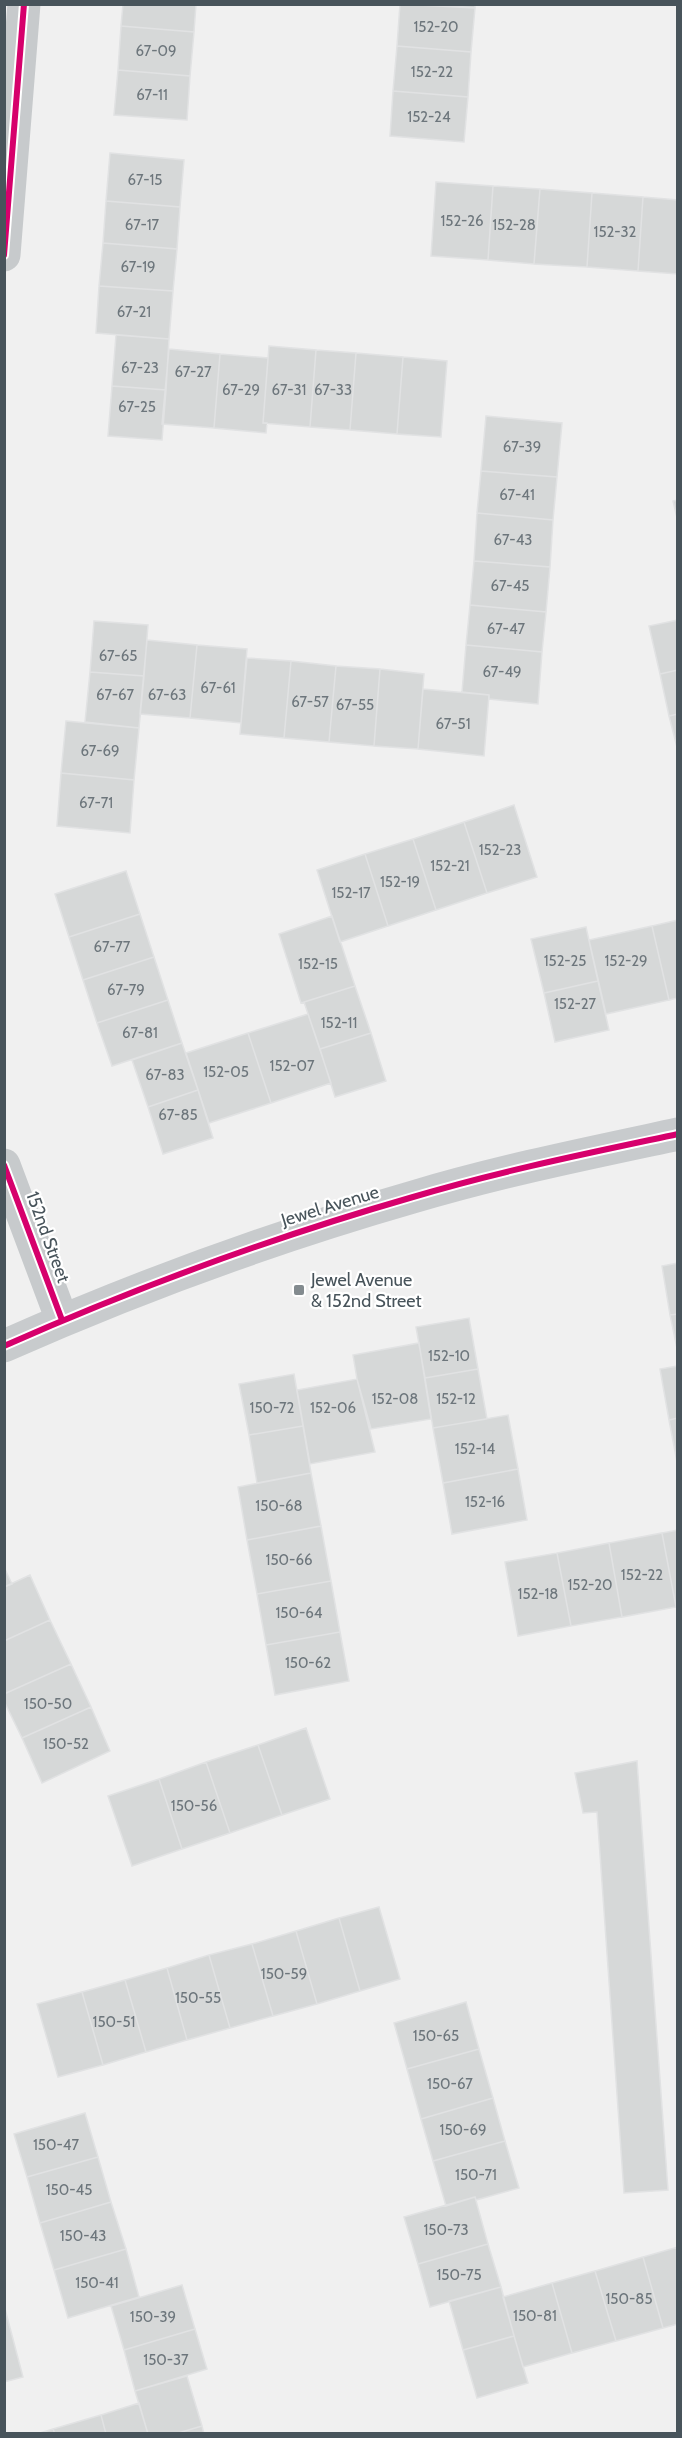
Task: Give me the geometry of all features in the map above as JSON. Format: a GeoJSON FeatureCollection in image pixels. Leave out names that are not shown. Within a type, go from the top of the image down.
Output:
{"type":"FeatureCollection","features":[{"type":"Feature","properties":{"kind":"street"},"geometry":{"type":"LineString","coordinates":[[4,255],[24,4]]}},
{"type":"Feature","properties":{"kind":"street","name":"Jewel Avenue"},"geometry":{"type":"LineString","coordinates":[[4,1346],[62,1320],[286,1235],[415,1196],[543,1163],[678,1134]]}},
{"type":"Feature","properties":{"kind":"street","name":"152nd Street"},"geometry":{"type":"LineString","coordinates":[[4,1165],[62,1320]]}},
{"type":"Feature","properties":{"kind":"building"},"geometry":{"type":"Polygon","coordinates":[[[123,4],[196,4],[194,32],[121,26],[123,4]]]}},
{"type":"Feature","properties":{"kind":"building"},"geometry":{"type":"Polygon","coordinates":[[[400,4],[475,8],[471,52],[397,46],[400,4]]]}},
{"type":"Feature","properties":{"kind":"building"},"geometry":{"type":"Polygon","coordinates":[[[434,4],[475,4],[475,8],[434,4]]]}},
{"type":"Feature","properties":{"kind":"building"},"geometry":{"type":"Polygon","coordinates":[[[121,26],[194,32],[190,76],[118,70],[121,26]]]}},
{"type":"Feature","properties":{"kind":"building"},"geometry":{"type":"Polygon","coordinates":[[[397,46],[471,52],[468,97],[393,91],[397,46]]]}},
{"type":"Feature","properties":{"kind":"building"},"geometry":{"type":"Polygon","coordinates":[[[118,70],[190,76],[187,120],[114,115],[118,70]]]}},
{"type":"Feature","properties":{"kind":"building"},"geometry":{"type":"Polygon","coordinates":[[[393,91],[468,97],[464,142],[390,136],[393,91]]]}},
{"type":"Feature","properties":{"kind":"building"},"geometry":{"type":"Polygon","coordinates":[[[110,153],[184,160],[180,207],[106,201],[110,153]]]}},
{"type":"Feature","properties":{"kind":"building"},"geometry":{"type":"Polygon","coordinates":[[[436,182],[493,186],[488,260],[431,256],[436,182]]]}},
{"type":"Feature","properties":{"kind":"building"},"geometry":{"type":"Polygon","coordinates":[[[493,186],[540,189],[534,264],[488,260],[493,186]]]}},
{"type":"Feature","properties":{"kind":"building"},"geometry":{"type":"Polygon","coordinates":[[[540,189],[592,193],[587,267],[534,264],[540,189]]]}},
{"type":"Feature","properties":{"kind":"building"},"geometry":{"type":"Polygon","coordinates":[[[592,193],[643,197],[638,271],[587,267],[592,193]]]}},
{"type":"Feature","properties":{"kind":"building"},"geometry":{"type":"Polygon","coordinates":[[[643,197],[678,200],[678,274],[638,271],[643,197]]]}},
{"type":"Feature","properties":{"kind":"building"},"geometry":{"type":"Polygon","coordinates":[[[106,201],[180,207],[177,249],[103,243],[106,201]]]}},
{"type":"Feature","properties":{"kind":"building"},"geometry":{"type":"Polygon","coordinates":[[[103,243],[177,249],[173,291],[99,286],[103,243]]]}},
{"type":"Feature","properties":{"kind":"building"},"geometry":{"type":"Polygon","coordinates":[[[99,286],[173,291],[169,339],[96,333],[99,286]]]}},
{"type":"Feature","properties":{"kind":"building"},"geometry":{"type":"Polygon","coordinates":[[[116,335],[169,339],[166,390],[112,386],[116,335]]]}},
{"type":"Feature","properties":{"kind":"building"},"geometry":{"type":"Polygon","coordinates":[[[269,346],[316,350],[310,427],[263,423],[269,346]]]}},
{"type":"Feature","properties":{"kind":"building"},"geometry":{"type":"Polygon","coordinates":[[[169,349],[220,354],[214,428],[162,424],[169,349]]]}},
{"type":"Feature","properties":{"kind":"building"},"geometry":{"type":"Polygon","coordinates":[[[316,350],[356,353],[350,430],[310,427],[316,350]]]}},
{"type":"Feature","properties":{"kind":"building"},"geometry":{"type":"Polygon","coordinates":[[[356,353],[403,357],[397,434],[350,430],[356,353]]]}},
{"type":"Feature","properties":{"kind":"building"},"geometry":{"type":"Polygon","coordinates":[[[220,354],[268,358],[263,423],[267,423],[266,433],[214,428],[220,354]]]}},
{"type":"Feature","properties":{"kind":"building"},"geometry":{"type":"Polygon","coordinates":[[[403,357],[447,361],[441,437],[397,434],[403,357]]]}},
{"type":"Feature","properties":{"kind":"building"},"geometry":{"type":"Polygon","coordinates":[[[112,386],[166,390],[162,440],[108,436],[112,386]]]}},
{"type":"Feature","properties":{"kind":"building"},"geometry":{"type":"Polygon","coordinates":[[[486,416],[562,423],[557,477],[481,471],[486,416]]]}},
{"type":"Feature","properties":{"kind":"building"},"geometry":{"type":"Polygon","coordinates":[[[481,471],[557,477],[553,520],[477,513],[481,471]]]}},
{"type":"Feature","properties":{"kind":"building"},"geometry":{"type":"Polygon","coordinates":[[[678,500],[678,522],[673,501],[678,500]]]}},
{"type":"Feature","properties":{"kind":"building"},"geometry":{"type":"Polygon","coordinates":[[[477,513],[553,520],[550,567],[474,561],[477,513]]]}},
{"type":"Feature","properties":{"kind":"building"},"geometry":{"type":"Polygon","coordinates":[[[474,561],[550,567],[546,612],[470,605],[474,561]]]}},
{"type":"Feature","properties":{"kind":"building"},"geometry":{"type":"Polygon","coordinates":[[[470,605],[546,612],[542,652],[466,645],[470,605]]]}},
{"type":"Feature","properties":{"kind":"building"},"geometry":{"type":"Polygon","coordinates":[[[678,620],[678,670],[660,674],[649,626],[678,620]]]}},
{"type":"Feature","properties":{"kind":"building"},"geometry":{"type":"Polygon","coordinates":[[[94,621],[148,625],[144,676],[90,672],[94,621]]]}},
{"type":"Feature","properties":{"kind":"building"},"geometry":{"type":"Polygon","coordinates":[[[147,640],[197,645],[190,718],[140,714],[147,640]]]}},
{"type":"Feature","properties":{"kind":"building"},"geometry":{"type":"Polygon","coordinates":[[[197,645],[247,649],[241,723],[190,718],[197,645]]]}},
{"type":"Feature","properties":{"kind":"building"},"geometry":{"type":"Polygon","coordinates":[[[466,645],[542,652],[538,704],[489,699],[489,695],[462,692],[466,645]]]}},
{"type":"Feature","properties":{"kind":"building"},"geometry":{"type":"Polygon","coordinates":[[[247,658],[291,661],[284,738],[240,734],[247,658]]]}},
{"type":"Feature","properties":{"kind":"building"},"geometry":{"type":"Polygon","coordinates":[[[291,661],[336,666],[329,742],[284,738],[291,661]]]}},
{"type":"Feature","properties":{"kind":"building"},"geometry":{"type":"Polygon","coordinates":[[[336,666],[380,669],[374,746],[329,742],[336,666]]]}},
{"type":"Feature","properties":{"kind":"building"},"geometry":{"type":"Polygon","coordinates":[[[380,669],[424,674],[418,749],[374,746],[380,669]]]}},
{"type":"Feature","properties":{"kind":"building"},"geometry":{"type":"Polygon","coordinates":[[[678,670],[678,714],[669,716],[660,674],[678,670]]]}},
{"type":"Feature","properties":{"kind":"building"},"geometry":{"type":"Polygon","coordinates":[[[90,672],[144,676],[139,728],[85,722],[90,672]]]}},
{"type":"Feature","properties":{"kind":"building"},"geometry":{"type":"Polygon","coordinates":[[[423,689],[489,695],[484,756],[418,749],[423,689]]]}},
{"type":"Feature","properties":{"kind":"building"},"geometry":{"type":"Polygon","coordinates":[[[678,714],[678,751],[669,716],[678,714]]]}},
{"type":"Feature","properties":{"kind":"building"},"geometry":{"type":"Polygon","coordinates":[[[66,721],[139,728],[134,780],[61,773],[66,721]]]}},
{"type":"Feature","properties":{"kind":"building"},"geometry":{"type":"Polygon","coordinates":[[[61,773],[134,780],[130,833],[57,826],[61,773]]]}},
{"type":"Feature","properties":{"kind":"building"},"geometry":{"type":"Polygon","coordinates":[[[514,805],[537,877],[487,893],[464,822],[514,805]]]}},
{"type":"Feature","properties":{"kind":"building"},"geometry":{"type":"Polygon","coordinates":[[[464,822],[487,893],[436,910],[413,839],[464,822]]]}},
{"type":"Feature","properties":{"kind":"building"},"geometry":{"type":"Polygon","coordinates":[[[413,839],[436,910],[388,926],[365,854],[413,839]]]}},
{"type":"Feature","properties":{"kind":"building"},"geometry":{"type":"Polygon","coordinates":[[[365,854],[388,926],[340,942],[317,870],[365,854]]]}},
{"type":"Feature","properties":{"kind":"building"},"geometry":{"type":"Polygon","coordinates":[[[126,871],[140,914],[69,937],[55,894],[126,871]]]}},
{"type":"Feature","properties":{"kind":"building"},"geometry":{"type":"Polygon","coordinates":[[[140,914],[154,957],[83,980],[69,937],[140,914]]]}},
{"type":"Feature","properties":{"kind":"building"},"geometry":{"type":"Polygon","coordinates":[[[332,916],[355,986],[301,1003],[279,934],[332,916]]]}},
{"type":"Feature","properties":{"kind":"building"},"geometry":{"type":"Polygon","coordinates":[[[678,920],[678,998],[669,1000],[652,926],[678,920]]]}},
{"type":"Feature","properties":{"kind":"building"},"geometry":{"type":"Polygon","coordinates":[[[652,926],[669,1000],[606,1014],[589,940],[652,926]]]}},
{"type":"Feature","properties":{"kind":"building"},"geometry":{"type":"Polygon","coordinates":[[[586,927],[598,981],[544,993],[531,939],[586,927]]]}},
{"type":"Feature","properties":{"kind":"building"},"geometry":{"type":"Polygon","coordinates":[[[154,957],[168,1000],[97,1023],[83,980],[154,957]]]}},
{"type":"Feature","properties":{"kind":"building"},"geometry":{"type":"Polygon","coordinates":[[[598,981],[609,1030],[555,1042],[544,993],[598,981]]]}},
{"type":"Feature","properties":{"kind":"building"},"geometry":{"type":"Polygon","coordinates":[[[355,986],[371,1033],[320,1049],[304,1002],[355,986]]]}},
{"type":"Feature","properties":{"kind":"building"},"geometry":{"type":"Polygon","coordinates":[[[168,1000],[182,1043],[112,1066],[97,1023],[168,1000]]]}},
{"type":"Feature","properties":{"kind":"building"},"geometry":{"type":"Polygon","coordinates":[[[308,1014],[331,1083],[271,1103],[248,1033],[308,1014]]]}},
{"type":"Feature","properties":{"kind":"building"},"geometry":{"type":"Polygon","coordinates":[[[248,1033],[271,1103],[209,1123],[186,1053],[248,1033]]]}},
{"type":"Feature","properties":{"kind":"building"},"geometry":{"type":"Polygon","coordinates":[[[371,1033],[386,1081],[335,1097],[320,1049],[371,1033]]]}},
{"type":"Feature","properties":{"kind":"building"},"geometry":{"type":"Polygon","coordinates":[[[182,1043],[198,1090],[148,1107],[132,1060],[182,1043]]]}},
{"type":"Feature","properties":{"kind":"building"},"geometry":{"type":"Polygon","coordinates":[[[198,1090],[213,1138],[163,1154],[148,1107],[198,1090]]]}},
{"type":"Feature","properties":{"kind":"building"},"geometry":{"type":"Polygon","coordinates":[[[678,1263],[678,1314],[670,1315],[662,1266],[678,1263]]]}},
{"type":"Feature","properties":{"kind":"building"},"geometry":{"type":"Polygon","coordinates":[[[678,1314],[678,1353],[670,1315],[678,1314]]]}},
{"type":"Feature","properties":{"kind":"building"},"geometry":{"type":"Polygon","coordinates":[[[469,1318],[478,1369],[425,1378],[416,1327],[469,1318]]]}},
{"type":"Feature","properties":{"kind":"building"},"geometry":{"type":"Polygon","coordinates":[[[419,1343],[431,1419],[371,1429],[353,1355],[419,1343]]]}},
{"type":"Feature","properties":{"kind":"building"},"geometry":{"type":"Polygon","coordinates":[[[678,1366],[678,1418],[669,1420],[660,1369],[678,1366]]]}},
{"type":"Feature","properties":{"kind":"building"},"geometry":{"type":"Polygon","coordinates":[[[478,1369],[487,1419],[433,1428],[425,1378],[478,1369]]]}},
{"type":"Feature","properties":{"kind":"building"},"geometry":{"type":"Polygon","coordinates":[[[294,1374],[303,1426],[249,1435],[239,1384],[294,1374]]]}},
{"type":"Feature","properties":{"kind":"building"},"geometry":{"type":"Polygon","coordinates":[[[357,1379],[375,1452],[310,1464],[297,1390],[357,1379]]]}},
{"type":"Feature","properties":{"kind":"building"},"geometry":{"type":"Polygon","coordinates":[[[508,1415],[518,1469],[443,1483],[433,1428],[508,1415]]]}},
{"type":"Feature","properties":{"kind":"building"},"geometry":{"type":"Polygon","coordinates":[[[678,1418],[678,1467],[669,1420],[678,1418]]]}},
{"type":"Feature","properties":{"kind":"building"},"geometry":{"type":"Polygon","coordinates":[[[303,1426],[311,1473],[257,1483],[249,1435],[303,1426]]]}},
{"type":"Feature","properties":{"kind":"building"},"geometry":{"type":"Polygon","coordinates":[[[518,1469],[527,1520],[452,1534],[443,1483],[518,1469]]]}},
{"type":"Feature","properties":{"kind":"building"},"geometry":{"type":"Polygon","coordinates":[[[311,1473],[321,1526],[247,1540],[238,1487],[311,1473]]]}},
{"type":"Feature","properties":{"kind":"building"},"geometry":{"type":"Polygon","coordinates":[[[321,1526],[331,1581],[257,1594],[247,1540],[321,1526]]]}},
{"type":"Feature","properties":{"kind":"building"},"geometry":{"type":"Polygon","coordinates":[[[678,1530],[678,1607],[676,1607],[662,1533],[678,1530]]]}},
{"type":"Feature","properties":{"kind":"building"},"geometry":{"type":"Polygon","coordinates":[[[662,1533],[676,1607],[622,1617],[609,1543],[662,1533]]]}},
{"type":"Feature","properties":{"kind":"building"},"geometry":{"type":"Polygon","coordinates":[[[609,1543],[622,1617],[571,1626],[557,1553],[609,1543]]]}},
{"type":"Feature","properties":{"kind":"building"},"geometry":{"type":"Polygon","coordinates":[[[557,1553],[571,1626],[518,1636],[505,1562],[557,1553]]]}},
{"type":"Feature","properties":{"kind":"building"},"geometry":{"type":"Polygon","coordinates":[[[4,1567],[12,1584],[4,1587],[4,1567]]]}},
{"type":"Feature","properties":{"kind":"building"},"geometry":{"type":"Polygon","coordinates":[[[30,1575],[50,1620],[4,1641],[4,1587],[30,1575]]]}},
{"type":"Feature","properties":{"kind":"building"},"geometry":{"type":"Polygon","coordinates":[[[331,1581],[340,1632],[266,1645],[257,1594],[331,1581]]]}},
{"type":"Feature","properties":{"kind":"building"},"geometry":{"type":"Polygon","coordinates":[[[50,1620],[71,1664],[4,1694],[4,1641],[50,1620]]]}},
{"type":"Feature","properties":{"kind":"building"},"geometry":{"type":"Polygon","coordinates":[[[340,1632],[349,1681],[275,1695],[266,1645],[340,1632]]]}},
{"type":"Feature","properties":{"kind":"building"},"geometry":{"type":"Polygon","coordinates":[[[71,1664],[91,1707],[22,1738],[4,1701],[4,1694],[71,1664]]]}},
{"type":"Feature","properties":{"kind":"building"},"geometry":{"type":"Polygon","coordinates":[[[91,1707],[110,1751],[42,1783],[22,1738],[91,1707]]]}},
{"type":"Feature","properties":{"kind":"building"},"geometry":{"type":"Polygon","coordinates":[[[306,1728],[330,1799],[282,1815],[258,1745],[306,1728]]]}},
{"type":"Feature","properties":{"kind":"building"},"geometry":{"type":"Polygon","coordinates":[[[258,1745],[282,1815],[230,1833],[206,1762],[258,1745]]]}},
{"type":"Feature","properties":{"kind":"building"},"geometry":{"type":"Polygon","coordinates":[[[637,1761],[668,2190],[624,2193],[597,1812],[583,1813],[575,1773],[637,1761]]]}},
{"type":"Feature","properties":{"kind":"building"},"geometry":{"type":"Polygon","coordinates":[[[206,1762],[230,1833],[182,1849],[159,1779],[206,1762]]]}},
{"type":"Feature","properties":{"kind":"building"},"geometry":{"type":"Polygon","coordinates":[[[159,1779],[182,1849],[132,1866],[108,1796],[159,1779]]]}},
{"type":"Feature","properties":{"kind":"building"},"geometry":{"type":"Polygon","coordinates":[[[379,1907],[400,1979],[360,1991],[339,1918],[379,1907]]]}},
{"type":"Feature","properties":{"kind":"building"},"geometry":{"type":"Polygon","coordinates":[[[339,1918],[360,1991],[317,2004],[296,1931],[339,1918]]]}},
{"type":"Feature","properties":{"kind":"building"},"geometry":{"type":"Polygon","coordinates":[[[296,1931],[317,2004],[273,2016],[252,1944],[296,1931]]]}},
{"type":"Feature","properties":{"kind":"building"},"geometry":{"type":"Polygon","coordinates":[[[252,1944],[273,2016],[230,2028],[209,1955],[252,1944]]]}},
{"type":"Feature","properties":{"kind":"building"},"geometry":{"type":"Polygon","coordinates":[[[209,1955],[230,2028],[187,2040],[167,1968],[209,1955]]]}},
{"type":"Feature","properties":{"kind":"building"},"geometry":{"type":"Polygon","coordinates":[[[167,1968],[187,2040],[146,2052],[125,1980],[167,1968]]]}},
{"type":"Feature","properties":{"kind":"building"},"geometry":{"type":"Polygon","coordinates":[[[125,1980],[146,2052],[103,2065],[82,1992],[125,1980]]]}},
{"type":"Feature","properties":{"kind":"building"},"geometry":{"type":"Polygon","coordinates":[[[82,1992],[103,2065],[58,2077],[37,2004],[82,1992]]]}},
{"type":"Feature","properties":{"kind":"building"},"geometry":{"type":"Polygon","coordinates":[[[466,2002],[479,2049],[407,2069],[394,2023],[466,2002]]]}},
{"type":"Feature","properties":{"kind":"building"},"geometry":{"type":"Polygon","coordinates":[[[479,2049],[493,2098],[421,2119],[407,2069],[479,2049]]]}},
{"type":"Feature","properties":{"kind":"building"},"geometry":{"type":"Polygon","coordinates":[[[493,2098],[505,2141],[433,2161],[421,2119],[493,2098]]]}},
{"type":"Feature","properties":{"kind":"building"},"geometry":{"type":"Polygon","coordinates":[[[85,2113],[98,2157],[27,2177],[14,2134],[85,2113]]]}},
{"type":"Feature","properties":{"kind":"building"},"geometry":{"type":"Polygon","coordinates":[[[505,2141],[519,2188],[446,2206],[433,2161],[505,2141]]]}},
{"type":"Feature","properties":{"kind":"building"},"geometry":{"type":"Polygon","coordinates":[[[98,2157],[111,2202],[40,2223],[27,2177],[98,2157]]]}},
{"type":"Feature","properties":{"kind":"building"},"geometry":{"type":"Polygon","coordinates":[[[475,2197],[488,2244],[418,2264],[404,2217],[475,2197]]]}},
{"type":"Feature","properties":{"kind":"building"},"geometry":{"type":"Polygon","coordinates":[[[111,2202],[126,2249],[54,2270],[40,2223],[111,2202]]]}},
{"type":"Feature","properties":{"kind":"building"},"geometry":{"type":"Polygon","coordinates":[[[488,2244],[501,2287],[430,2307],[418,2264],[488,2244]]]}},
{"type":"Feature","properties":{"kind":"building"},"geometry":{"type":"Polygon","coordinates":[[[678,2247],[678,2324],[663,2328],[643,2257],[678,2247]]]}},
{"type":"Feature","properties":{"kind":"building"},"geometry":{"type":"Polygon","coordinates":[[[126,2249],[139,2297],[68,2318],[54,2270],[126,2249]]]}},
{"type":"Feature","properties":{"kind":"building"},"geometry":{"type":"Polygon","coordinates":[[[643,2257],[663,2328],[616,2341],[595,2271],[643,2257]]]}},
{"type":"Feature","properties":{"kind":"building"},"geometry":{"type":"Polygon","coordinates":[[[595,2271],[616,2341],[572,2353],[552,2283],[595,2271]]]}},
{"type":"Feature","properties":{"kind":"building"},"geometry":{"type":"Polygon","coordinates":[[[552,2283],[572,2353],[523,2367],[503,2297],[552,2283]]]}},
{"type":"Feature","properties":{"kind":"building"},"geometry":{"type":"Polygon","coordinates":[[[182,2285],[195,2329],[124,2350],[111,2306],[182,2285]]]}},
{"type":"Feature","properties":{"kind":"building"},"geometry":{"type":"Polygon","coordinates":[[[501,2287],[514,2336],[463,2350],[449,2301],[501,2287]]]}},
{"type":"Feature","properties":{"kind":"building"},"geometry":{"type":"Polygon","coordinates":[[[4,2305],[23,2377],[4,2382],[4,2305]]]}},
{"type":"Feature","properties":{"kind":"building"},"geometry":{"type":"Polygon","coordinates":[[[195,2329],[207,2369],[135,2391],[124,2350],[195,2329]]]}},
{"type":"Feature","properties":{"kind":"building"},"geometry":{"type":"Polygon","coordinates":[[[514,2336],[528,2383],[477,2398],[463,2350],[514,2336]]]}},
{"type":"Feature","properties":{"kind":"building"},"geometry":{"type":"Polygon","coordinates":[[[187,2376],[202,2426],[175,2434],[148,2434],[135,2391],[187,2376]]]}},
{"type":"Feature","properties":{"kind":"building"},"geometry":{"type":"Polygon","coordinates":[[[139,2403],[148,2434],[106,2434],[101,2415],[139,2403]]]}},
{"type":"Feature","properties":{"kind":"building"},"geometry":{"type":"Polygon","coordinates":[[[101,2415],[106,2434],[55,2434],[53,2429],[101,2415]]]}},
{"type":"Feature","properties":{"kind":"building"},"geometry":{"type":"Polygon","coordinates":[[[202,2426],[204,2434],[175,2434],[202,2426]]]}},
{"type":"Feature","properties":{"kind":"building"},"geometry":{"type":"Polygon","coordinates":[[[53,2429],[55,2434],[37,2434],[53,2429]]]}},
{"type":"Feature","properties":{"kind":"cycle path"},"geometry":{"type":"LineString","coordinates":[[4,255],[24,4]]}},
{"type":"Feature","properties":{"kind":"cycle path"},"geometry":{"type":"LineString","coordinates":[[4,1346],[155,1283],[361,1212],[512,1171],[678,1134]]}},
{"type":"Feature","properties":{"kind":"cycle path"},"geometry":{"type":"LineString","coordinates":[[4,1165],[62,1320]]}},
{"type":"Feature","properties":{"kind":"place","name":"Jewel Avenue & 152nd Street"},"geometry":{"type":"Point","coordinates":[299,1290]}}]}
